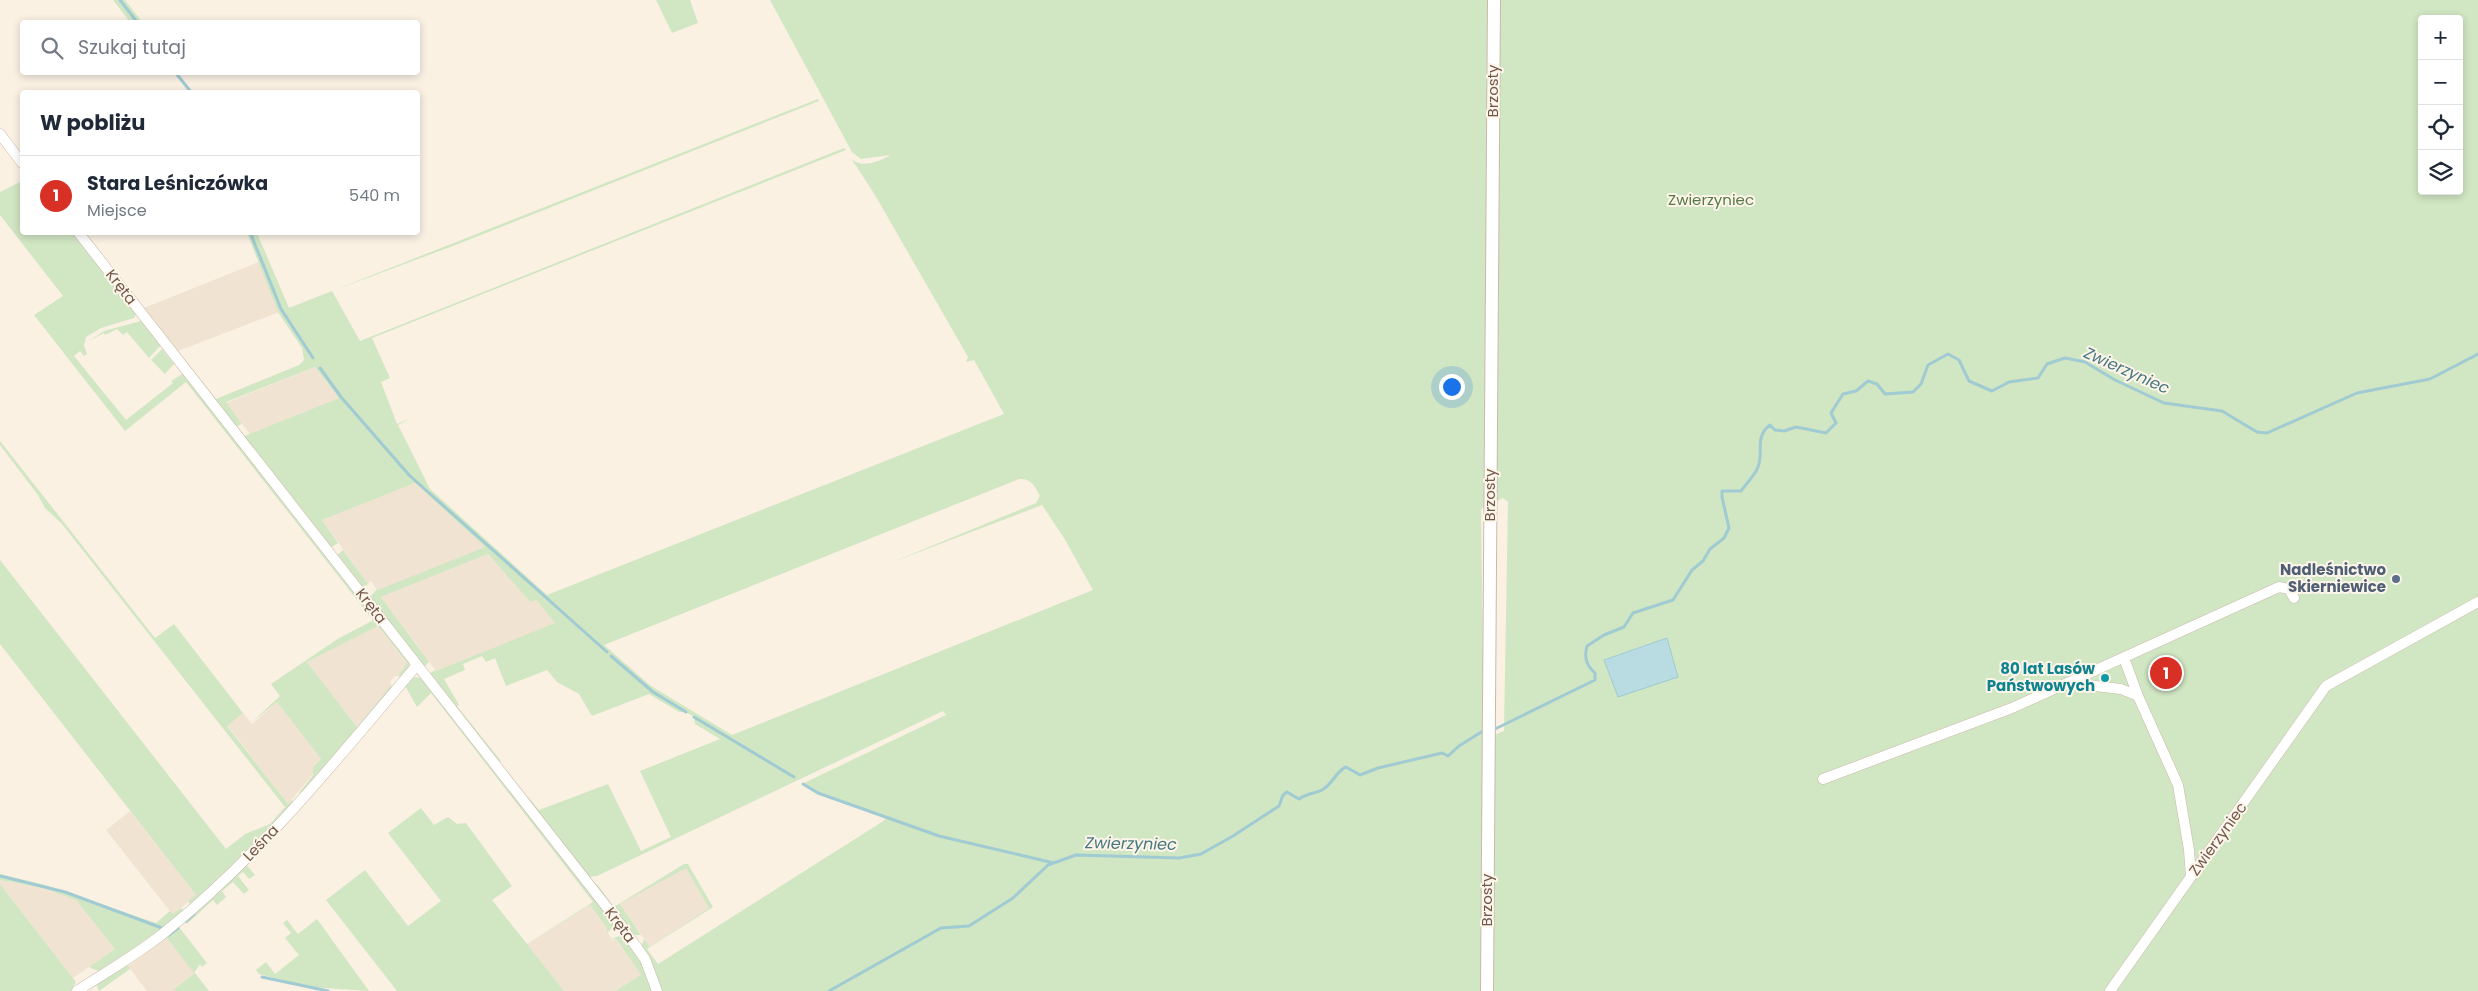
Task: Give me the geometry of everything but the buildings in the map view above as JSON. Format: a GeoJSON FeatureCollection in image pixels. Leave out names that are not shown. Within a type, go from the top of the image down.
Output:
{"type":"FeatureCollection","features":[{"type":"Feature","properties":{"kind":"street","name":"Brzosty"},"geometry":{"type":"LineString","coordinates":[[1487,991],[1494,0]]}},
{"type":"Feature","properties":{"kind":"street"},"geometry":{"type":"LineString","coordinates":[[0,134],[20,159]]}},
{"type":"Feature","properties":{"kind":"street","name":"Kręta"},"geometry":{"type":"LineString","coordinates":[[80,235],[620,924],[645,959],[656,988]]}},
{"type":"Feature","properties":{"kind":"street"},"geometry":{"type":"LineString","coordinates":[[1823,779],[1970,725],[2070,683],[2279,587],[2289,589],[2294,598]]}},
{"type":"Feature","properties":{"kind":"street","name":"Zwierzyniec"},"geometry":{"type":"LineString","coordinates":[[2110,991],[2326,686],[2478,602]]}},
{"type":"Feature","properties":{"kind":"street"},"geometry":{"type":"LineString","coordinates":[[2124,658],[2138,696],[2178,785],[2191,876]]}},
{"type":"Feature","properties":{"kind":"street","name":"Leśna"},"geometry":{"type":"LineString","coordinates":[[77,991],[164,933],[244,861],[299,803],[417,665]]}},
{"type":"Feature","properties":{"kind":"street"},"geometry":{"type":"LineString","coordinates":[[2070,683],[2121,688],[2138,696]]}},
{"type":"Feature","properties":{"kind":"shaded area"},"geometry":{"type":"Polygon","coordinates":[[[261,261],[282,311],[178,351],[144,308],[261,261]]]}},
{"type":"Feature","properties":{"kind":"shaded area"},"geometry":{"type":"Polygon","coordinates":[[[315,367],[339,398],[250,434],[226,403],[315,367]]]}},
{"type":"Feature","properties":{"kind":"shaded area"},"geometry":{"type":"Polygon","coordinates":[[[415,483],[485,547],[378,591],[371,581],[368,584],[322,520],[415,483]]]}},
{"type":"Feature","properties":{"kind":"shaded area"},"geometry":{"type":"Polygon","coordinates":[[[488,554],[530,602],[536,600],[556,624],[436,671],[381,597],[488,554]]]}},
{"type":"Feature","properties":{"kind":"shaded area"},"geometry":{"type":"Polygon","coordinates":[[[378,626],[407,664],[398,676],[395,676],[390,682],[391,685],[357,727],[307,662],[378,626]]]}},
{"type":"Feature","properties":{"kind":"shaded area"},"geometry":{"type":"Polygon","coordinates":[[[277,702],[321,759],[313,767],[313,774],[288,804],[227,725],[243,713],[252,724],[277,702]]]}},
{"type":"Feature","properties":{"kind":"shaded area"},"geometry":{"type":"Polygon","coordinates":[[[130,811],[196,895],[173,915],[106,830],[130,811]]]}},
{"type":"Feature","properties":{"kind":"shaded area"},"geometry":{"type":"Polygon","coordinates":[[[686,867],[709,908],[650,947],[620,904],[686,867]]]}},
{"type":"Feature","properties":{"kind":"shaded area"},"geometry":{"type":"Polygon","coordinates":[[[0,880],[43,888],[76,900],[115,949],[73,978],[0,884],[0,880]]]}},
{"type":"Feature","properties":{"kind":"shaded area"},"geometry":{"type":"Polygon","coordinates":[[[590,905],[607,928],[607,932],[613,940],[617,940],[641,975],[615,991],[564,991],[527,944],[590,905]]]}},
{"type":"Feature","properties":{"kind":"shaded area"},"geometry":{"type":"Polygon","coordinates":[[[167,938],[195,973],[175,988],[176,991],[147,991],[128,966],[167,938]]]}},
{"type":"Feature","properties":{"kind":"green space"},"geometry":{"type":"Polygon","coordinates":[[[113,0],[125,0],[140,20],[128,20],[113,0]]]}},
{"type":"Feature","properties":{"kind":"green space"},"geometry":{"type":"Polygon","coordinates":[[[656,0],[690,0],[698,23],[672,33],[656,0]]]}},
{"type":"Feature","properties":{"kind":"green space"},"geometry":{"type":"Polygon","coordinates":[[[770,0],[2478,0],[2478,991],[661,991],[641,947],[644,939],[650,947],[709,908],[686,868],[620,904],[641,935],[632,935],[596,887],[597,884],[614,907],[684,864],[688,864],[713,907],[647,949],[658,964],[885,820],[884,817],[815,793],[802,784],[946,715],[943,711],[597,876],[589,877],[526,799],[528,797],[539,810],[608,784],[641,851],[671,837],[640,771],[720,739],[695,724],[694,717],[686,712],[679,712],[649,694],[592,716],[579,694],[557,682],[547,670],[506,686],[495,658],[486,662],[482,656],[463,664],[465,670],[444,679],[459,705],[457,706],[501,761],[498,763],[429,674],[555,623],[536,600],[530,602],[488,554],[381,597],[429,662],[424,667],[369,598],[377,589],[485,547],[415,483],[322,520],[338,543],[330,548],[242,437],[339,398],[315,367],[226,402],[242,424],[235,427],[85,235],[87,235],[216,399],[299,365],[304,360],[302,348],[278,312],[248,235],[258,235],[289,308],[332,291],[360,341],[844,148],[846,150],[372,338],[390,378],[381,382],[397,424],[411,418],[398,425],[430,489],[547,595],[1004,414],[974,360],[966,362],[968,357],[875,195],[851,158],[865,164],[881,160],[890,155],[861,159],[852,152],[770,0]],[[1023,479],[604,645],[651,686],[732,735],[1093,590],[1064,538],[1042,505],[890,563],[1036,503],[1040,496],[1030,481],[1023,479]],[[1503,498],[1481,509],[1484,739],[1504,731],[1508,502],[1503,498]]]}},
{"type":"Feature","properties":{"kind":"green space"},"geometry":{"type":"Polygon","coordinates":[[[818,99],[819,101],[453,246],[332,291],[818,99]]]}},
{"type":"Feature","properties":{"kind":"green space"},"geometry":{"type":"Polygon","coordinates":[[[20,182],[20,235],[76,235],[137,313],[134,318],[101,328],[86,337],[84,345],[87,354],[84,356],[80,351],[74,356],[126,420],[173,383],[171,381],[184,373],[410,662],[408,669],[401,677],[398,676],[407,663],[378,626],[307,662],[357,727],[391,685],[392,687],[302,794],[299,793],[313,775],[313,767],[321,759],[277,702],[251,723],[280,696],[271,684],[339,638],[372,621],[372,619],[186,382],[125,431],[34,315],[63,296],[0,215],[0,192],[20,182]]]}},
{"type":"Feature","properties":{"kind":"green space"},"geometry":{"type":"Polygon","coordinates":[[[141,321],[161,345],[149,358],[127,332],[123,335],[117,329],[89,341],[104,331],[141,321]]]}},
{"type":"Feature","properties":{"kind":"green space"},"geometry":{"type":"Polygon","coordinates":[[[162,349],[174,364],[165,374],[151,360],[162,349]]]}},
{"type":"Feature","properties":{"kind":"green space"},"geometry":{"type":"Polygon","coordinates":[[[0,441],[155,638],[174,624],[243,713],[227,726],[288,804],[292,800],[294,804],[191,905],[188,901],[196,895],[0,644],[0,560],[226,849],[245,834],[270,824],[285,807],[62,524],[45,508],[38,495],[0,445],[0,441]]]}},
{"type":"Feature","properties":{"kind":"green space"},"geometry":{"type":"Polygon","coordinates":[[[343,550],[368,584],[362,588],[336,556],[343,550]]]}},
{"type":"Feature","properties":{"kind":"green space"},"geometry":{"type":"Polygon","coordinates":[[[414,677],[421,678],[616,924],[607,933],[607,928],[590,905],[527,944],[593,902],[431,693],[417,707],[405,686],[414,677]]]}},
{"type":"Feature","properties":{"kind":"green space"},"geometry":{"type":"Polygon","coordinates":[[[421,808],[434,825],[448,817],[457,824],[466,823],[512,886],[492,900],[564,991],[397,991],[326,900],[365,870],[408,926],[441,901],[388,833],[421,808]]]}},
{"type":"Feature","properties":{"kind":"green space"},"geometry":{"type":"Polygon","coordinates":[[[245,863],[255,875],[249,879],[243,872],[238,876],[249,890],[244,894],[233,882],[222,891],[226,897],[217,905],[213,900],[187,924],[185,922],[245,863]]]}},
{"type":"Feature","properties":{"kind":"green space"},"geometry":{"type":"Polygon","coordinates":[[[0,874],[45,885],[156,923],[170,911],[173,914],[181,908],[184,911],[128,954],[98,971],[89,967],[115,949],[76,900],[43,888],[0,880],[0,874]]]}},
{"type":"Feature","properties":{"kind":"green space"},"geometry":{"type":"Polygon","coordinates":[[[0,884],[76,982],[71,991],[0,991],[0,884]]]}},
{"type":"Feature","properties":{"kind":"green space"},"geometry":{"type":"Polygon","coordinates":[[[317,919],[369,991],[310,987],[259,974],[256,970],[266,962],[275,974],[299,955],[285,938],[291,933],[283,923],[287,920],[298,934],[317,919]]]}},
{"type":"Feature","properties":{"kind":"green space"},"geometry":{"type":"Polygon","coordinates":[[[179,927],[207,963],[202,967],[200,964],[194,973],[167,938],[128,965],[130,969],[99,991],[97,987],[98,982],[179,927]]]}},
{"type":"Feature","properties":{"kind":"green space"},"geometry":{"type":"Polygon","coordinates":[[[623,934],[647,971],[653,991],[615,991],[641,975],[617,940],[612,939],[623,934]]]}},
{"type":"Feature","properties":{"kind":"green space"},"geometry":{"type":"Polygon","coordinates":[[[195,973],[209,991],[176,991],[174,989],[195,973]]]}},
{"type":"Feature","properties":{"kind":"water"},"geometry":{"type":"Polygon","coordinates":[[[1667,638],[1678,677],[1618,697],[1604,660],[1667,638]]]}},
{"type":"Feature","properties":{"kind":"waterway"},"geometry":{"type":"LineString","coordinates":[[120,0],[135,20]]}},
{"type":"Feature","properties":{"kind":"waterway"},"geometry":{"type":"LineString","coordinates":[[177,75],[189,90]]}},
{"type":"Feature","properties":{"kind":"waterway"},"geometry":{"type":"LineString","coordinates":[[251,235],[281,309],[313,358]]}},
{"type":"Feature","properties":{"kind":"waterway","name":"Zwierzyniec"},"geometry":{"type":"LineString","coordinates":[[1495,729],[1595,680],[1595,673],[1586,661],[1587,646],[1604,635],[1624,627],[1633,613],[1673,600],[1692,570],[1703,561],[1710,549],[1724,538],[1729,528],[1722,491],[1741,491],[1753,476],[1760,461],[1762,435],[1770,425],[1775,430],[1784,431],[1796,427],[1826,433],[1836,423],[1831,413],[1843,394],[1856,391],[1868,381],[1877,384],[1885,394],[1913,392],[1921,384],[1928,365],[1948,354],[1959,360],[1969,381],[1992,391],[2009,382],[2038,378],[2047,364],[2065,358],[2085,362],[2115,380],[2164,403],[2222,411],[2257,432],[2267,433],[2357,393],[2430,379],[2478,354]]}},
{"type":"Feature","properties":{"kind":"waterway"},"geometry":{"type":"LineString","coordinates":[[320,368],[341,397],[409,475],[607,652]]}},
{"type":"Feature","properties":{"kind":"waterway"},"geometry":{"type":"LineString","coordinates":[[611,656],[653,692],[686,712]]}},
{"type":"Feature","properties":{"kind":"waterway"},"geometry":{"type":"LineString","coordinates":[[694,717],[794,777]]}},
{"type":"Feature","properties":{"kind":"waterway","name":"Zwierzyniec"},"geometry":{"type":"LineString","coordinates":[[829,991],[941,928],[969,926],[1013,898],[1048,865],[1076,855],[1179,858],[1201,854],[1279,806],[1283,795],[1287,792],[1299,799],[1319,791],[1326,787],[1346,767],[1360,775],[1378,768],[1442,753],[1448,756],[1459,746],[1483,731]]}},
{"type":"Feature","properties":{"kind":"waterway"},"geometry":{"type":"LineString","coordinates":[[803,784],[818,793],[939,836],[1054,863]]}},
{"type":"Feature","properties":{"kind":"waterway"},"geometry":{"type":"LineString","coordinates":[[0,876],[65,892],[162,928]]}},
{"type":"Feature","properties":{"kind":"waterway"},"geometry":{"type":"LineString","coordinates":[[186,921],[194,914]]}},
{"type":"Feature","properties":{"kind":"waterway"},"geometry":{"type":"LineString","coordinates":[[169,935],[178,928]]}},
{"type":"Feature","properties":{"kind":"waterway"},"geometry":{"type":"LineString","coordinates":[[262,977],[328,991]]}},
{"type":"Feature","properties":{"kind":"place","name":"Nadleśnictwo Skierniewice"},"geometry":{"type":"Point","coordinates":[2396,579]}},
{"type":"Feature","properties":{"kind":"place","name":"Stara Leśniczówka"},"geometry":{"type":"Point","coordinates":[2166,673]}},
{"type":"Feature","properties":{"kind":"place","name":"80 lat Lasów Państwowych"},"geometry":{"type":"Point","coordinates":[2105,678]}}]}
